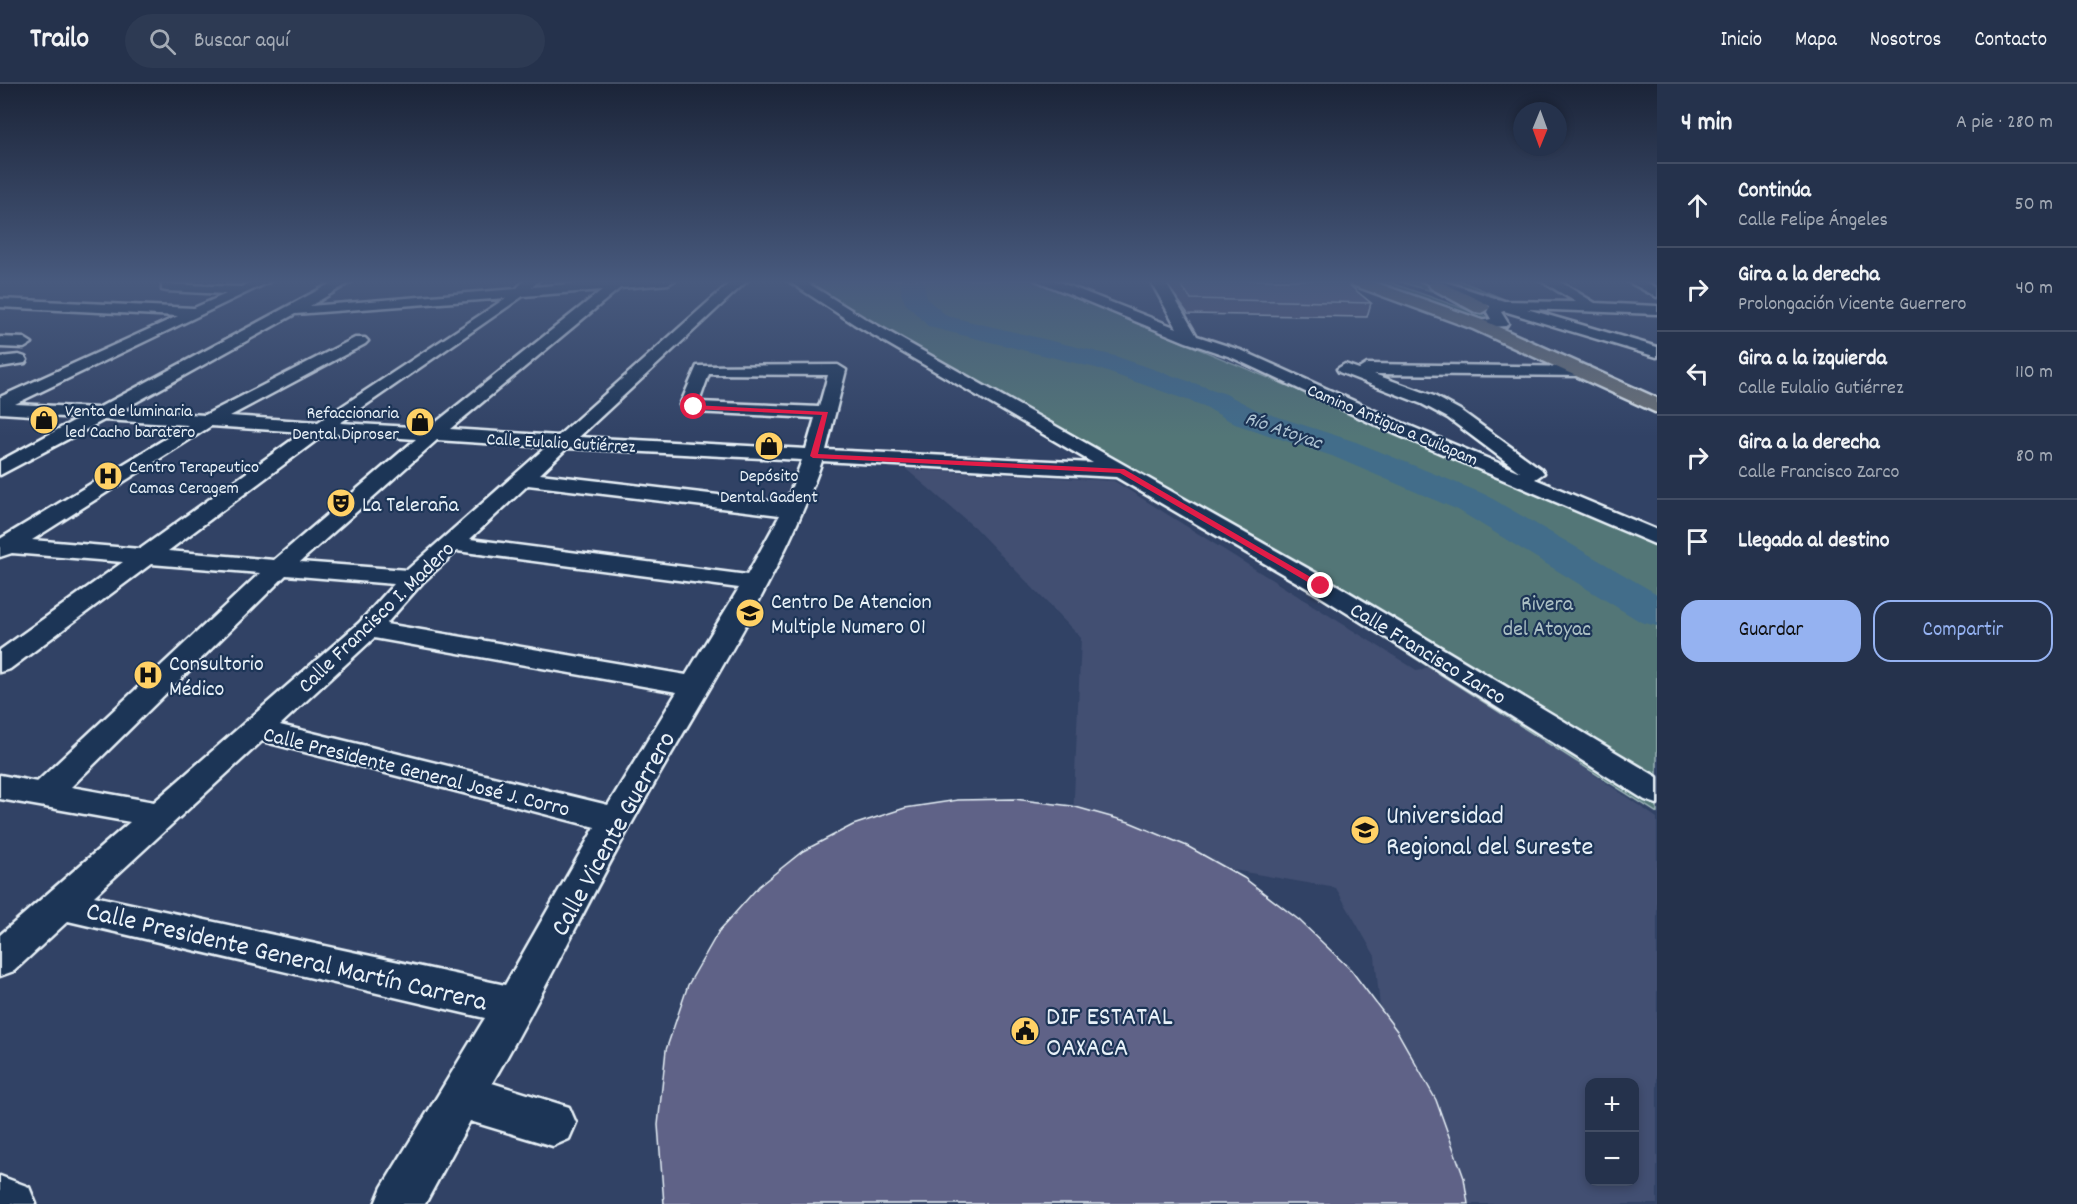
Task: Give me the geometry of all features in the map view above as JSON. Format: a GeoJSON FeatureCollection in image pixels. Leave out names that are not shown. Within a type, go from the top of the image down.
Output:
{"type":"FeatureCollection","features":[{"type":"Feature","properties":{"kind":"main road"},"geometry":{"type":"LineString","coordinates":[[1519,332],[1583,371],[1657,406]]}},
{"type":"Feature","properties":{"kind":"main road"},"geometry":{"type":"LineString","coordinates":[[1530,332],[1657,387]]}},
{"type":"Feature","properties":{"kind":"street"},"geometry":{"type":"LineString","coordinates":[[0,406],[155,332]]}},
{"type":"Feature","properties":{"kind":"street"},"geometry":{"type":"LineString","coordinates":[[0,469],[254,332]]}},
{"type":"Feature","properties":{"kind":"street"},"geometry":{"type":"LineString","coordinates":[[0,663],[322,427],[460,332]]}},
{"type":"Feature","properties":{"kind":"street"},"geometry":{"type":"LineString","coordinates":[[43,795],[280,567],[432,435],[562,332]]}},
{"type":"Feature","properties":{"kind":"street","name":"Calle Francisco I. Madero"},"geometry":{"type":"LineString","coordinates":[[0,959],[368,629],[413,578],[684,332]]}},
{"type":"Feature","properties":{"kind":"street","name":"Calle Francisco Zarco"},"geometry":{"type":"LineString","coordinates":[[879,332],[1331,592],[1657,792]]}},
{"type":"Feature","properties":{"kind":"street","name":"Camino Antiguo a Cuilapam"},"geometry":{"type":"LineString","coordinates":[[1174,332],[1237,354],[1391,424],[1569,498],[1657,538]]}},
{"type":"Feature","properties":{"kind":"street"},"geometry":{"type":"LineString","coordinates":[[1187,332],[1191,339]]}},
{"type":"Feature","properties":{"kind":"street"},"geometry":{"type":"LineString","coordinates":[[1567,332],[1657,352]]}},
{"type":"Feature","properties":{"kind":"street"},"geometry":{"type":"LineString","coordinates":[[1636,332],[1657,345]]}},
{"type":"Feature","properties":{"kind":"street"},"geometry":{"type":"LineString","coordinates":[[3,547],[207,421],[360,341]]}},
{"type":"Feature","properties":{"kind":"street"},"geometry":{"type":"LineString","coordinates":[[0,342],[24,343]]}},
{"type":"Feature","properties":{"kind":"street"},"geometry":{"type":"LineString","coordinates":[[0,362],[19,360]]}},
{"type":"Feature","properties":{"kind":"street","name":"Calle Vicente Guerrero"},"geometry":{"type":"LineString","coordinates":[[399,1204],[460,1096],[515,1006],[616,820],[755,584],[795,510],[813,456],[826,413],[838,370],[707,367],[703,369],[689,405],[694,407],[826,413]]}},
{"type":"Feature","properties":{"kind":"street"},"geometry":{"type":"LineString","coordinates":[[1569,498],[1454,414],[1417,395],[1345,369],[1583,371]]}},
{"type":"Feature","properties":{"kind":"street","name":"Calle Eulalio Gutiérrez"},"geometry":{"type":"LineString","coordinates":[[0,406],[100,415],[432,435],[1122,471]]}},
{"type":"Feature","properties":{"kind":"street"},"geometry":{"type":"LineString","coordinates":[[523,478],[795,510]]}},
{"type":"Feature","properties":{"kind":"street"},"geometry":{"type":"LineString","coordinates":[[451,543],[755,584]]}},
{"type":"Feature","properties":{"kind":"street"},"geometry":{"type":"LineString","coordinates":[[3,547],[413,578]]}},
{"type":"Feature","properties":{"kind":"street"},"geometry":{"type":"LineString","coordinates":[[368,629],[695,686]]}},
{"type":"Feature","properties":{"kind":"street","name":"Calle Presidente General José J. Corro"},"geometry":{"type":"LineString","coordinates":[[254,729],[616,820]]}},
{"type":"Feature","properties":{"kind":"street"},"geometry":{"type":"LineString","coordinates":[[0,787],[159,815]]}},
{"type":"Feature","properties":{"kind":"street","name":"Calle Presidente General Martín Carrera"},"geometry":{"type":"LineString","coordinates":[[59,904],[515,1006]]}},
{"type":"Feature","properties":{"kind":"street"},"geometry":{"type":"LineString","coordinates":[[460,1096],[553,1123]]}},
{"type":"Feature","properties":{"kind":"street"},"geometry":{"type":"LineString","coordinates":[[0,1200],[12,1204]]}},
{"type":"Feature","properties":{"kind":"shaded area","name":"Universidad Regional del Sureste"},"geometry":{"type":"Polygon","coordinates":[[[906,469],[1114,481],[1418,671],[1434,664],[1657,818],[1657,1204],[1390,1204],[1389,1101],[1375,956],[1336,888],[1072,842],[1081,638],[974,527],[906,469]]]}},
{"type":"Feature","properties":{"kind":"green space","name":"Rivera del Atoyac"},"geometry":{"type":"Polygon","coordinates":[[[885,332],[1159,332],[1514,480],[1657,547],[1657,813],[1122,471],[885,332]]]}},
{"type":"Feature","properties":{"kind":"green space"},"geometry":{"type":"Polygon","coordinates":[[[1577,332],[1609,332],[1648,343],[1657,349],[1657,355],[1577,332]]]}},
{"type":"Feature","properties":{"kind":"building","name":"DIF ESTATAL OAXACA"},"geometry":{"type":"Polygon","coordinates":[[[1014,799],[1072,806],[1129,822],[1187,846],[1244,878],[1299,920],[1351,970],[1397,1031],[1436,1100],[1464,1178],[1468,1204],[664,1204],[658,1125],[666,1050],[688,985],[719,931],[759,886],[803,851],[853,825],[905,808],[958,800],[1014,799]]]}},
{"type":"Feature","properties":{"kind":"waterway","name":"Río Atoyac"},"geometry":{"type":"LineString","coordinates":[[981,332],[1105,362],[1215,400],[1246,417],[1344,449],[1471,502],[1657,613]]}},
{"type":"Feature","properties":{"kind":"place","name":"Venta de luminaria led Cacho baratero"},"geometry":{"type":"Point","coordinates":[44,420]}},
{"type":"Feature","properties":{"kind":"place","name":"Refaccionaria Dental Diproser"},"geometry":{"type":"Point","coordinates":[420,422]}},
{"type":"Feature","properties":{"kind":"place","name":"Depósito Dental Gadent"},"geometry":{"type":"Point","coordinates":[769,446]}},
{"type":"Feature","properties":{"kind":"place","name":"Centro Terapeutico Camas Ceragem"},"geometry":{"type":"Point","coordinates":[108,476]}},
{"type":"Feature","properties":{"kind":"place","name":"La Teleraña"},"geometry":{"type":"Point","coordinates":[341,503]}},
{"type":"Feature","properties":{"kind":"place","name":"Centro De Atencion Multiple Numero 01"},"geometry":{"type":"Point","coordinates":[750,613]}},
{"type":"Feature","properties":{"kind":"place","name":"Consultorio Médico"},"geometry":{"type":"Point","coordinates":[148,675]}},
{"type":"Feature","properties":{"kind":"place","name":"Universidad Regional del Sureste"},"geometry":{"type":"Point","coordinates":[1365,830]}},
{"type":"Feature","properties":{"kind":"place","name":"DIF ESTATAL OAXACA"},"geometry":{"type":"Point","coordinates":[1025,1031]}},
{"type":"Feature","properties":{"kind":"route"},"geometry":{"type":"LineString","coordinates":[[694,407],[826,413],[813,456],[1122,471],[1321,586]]}}]}
